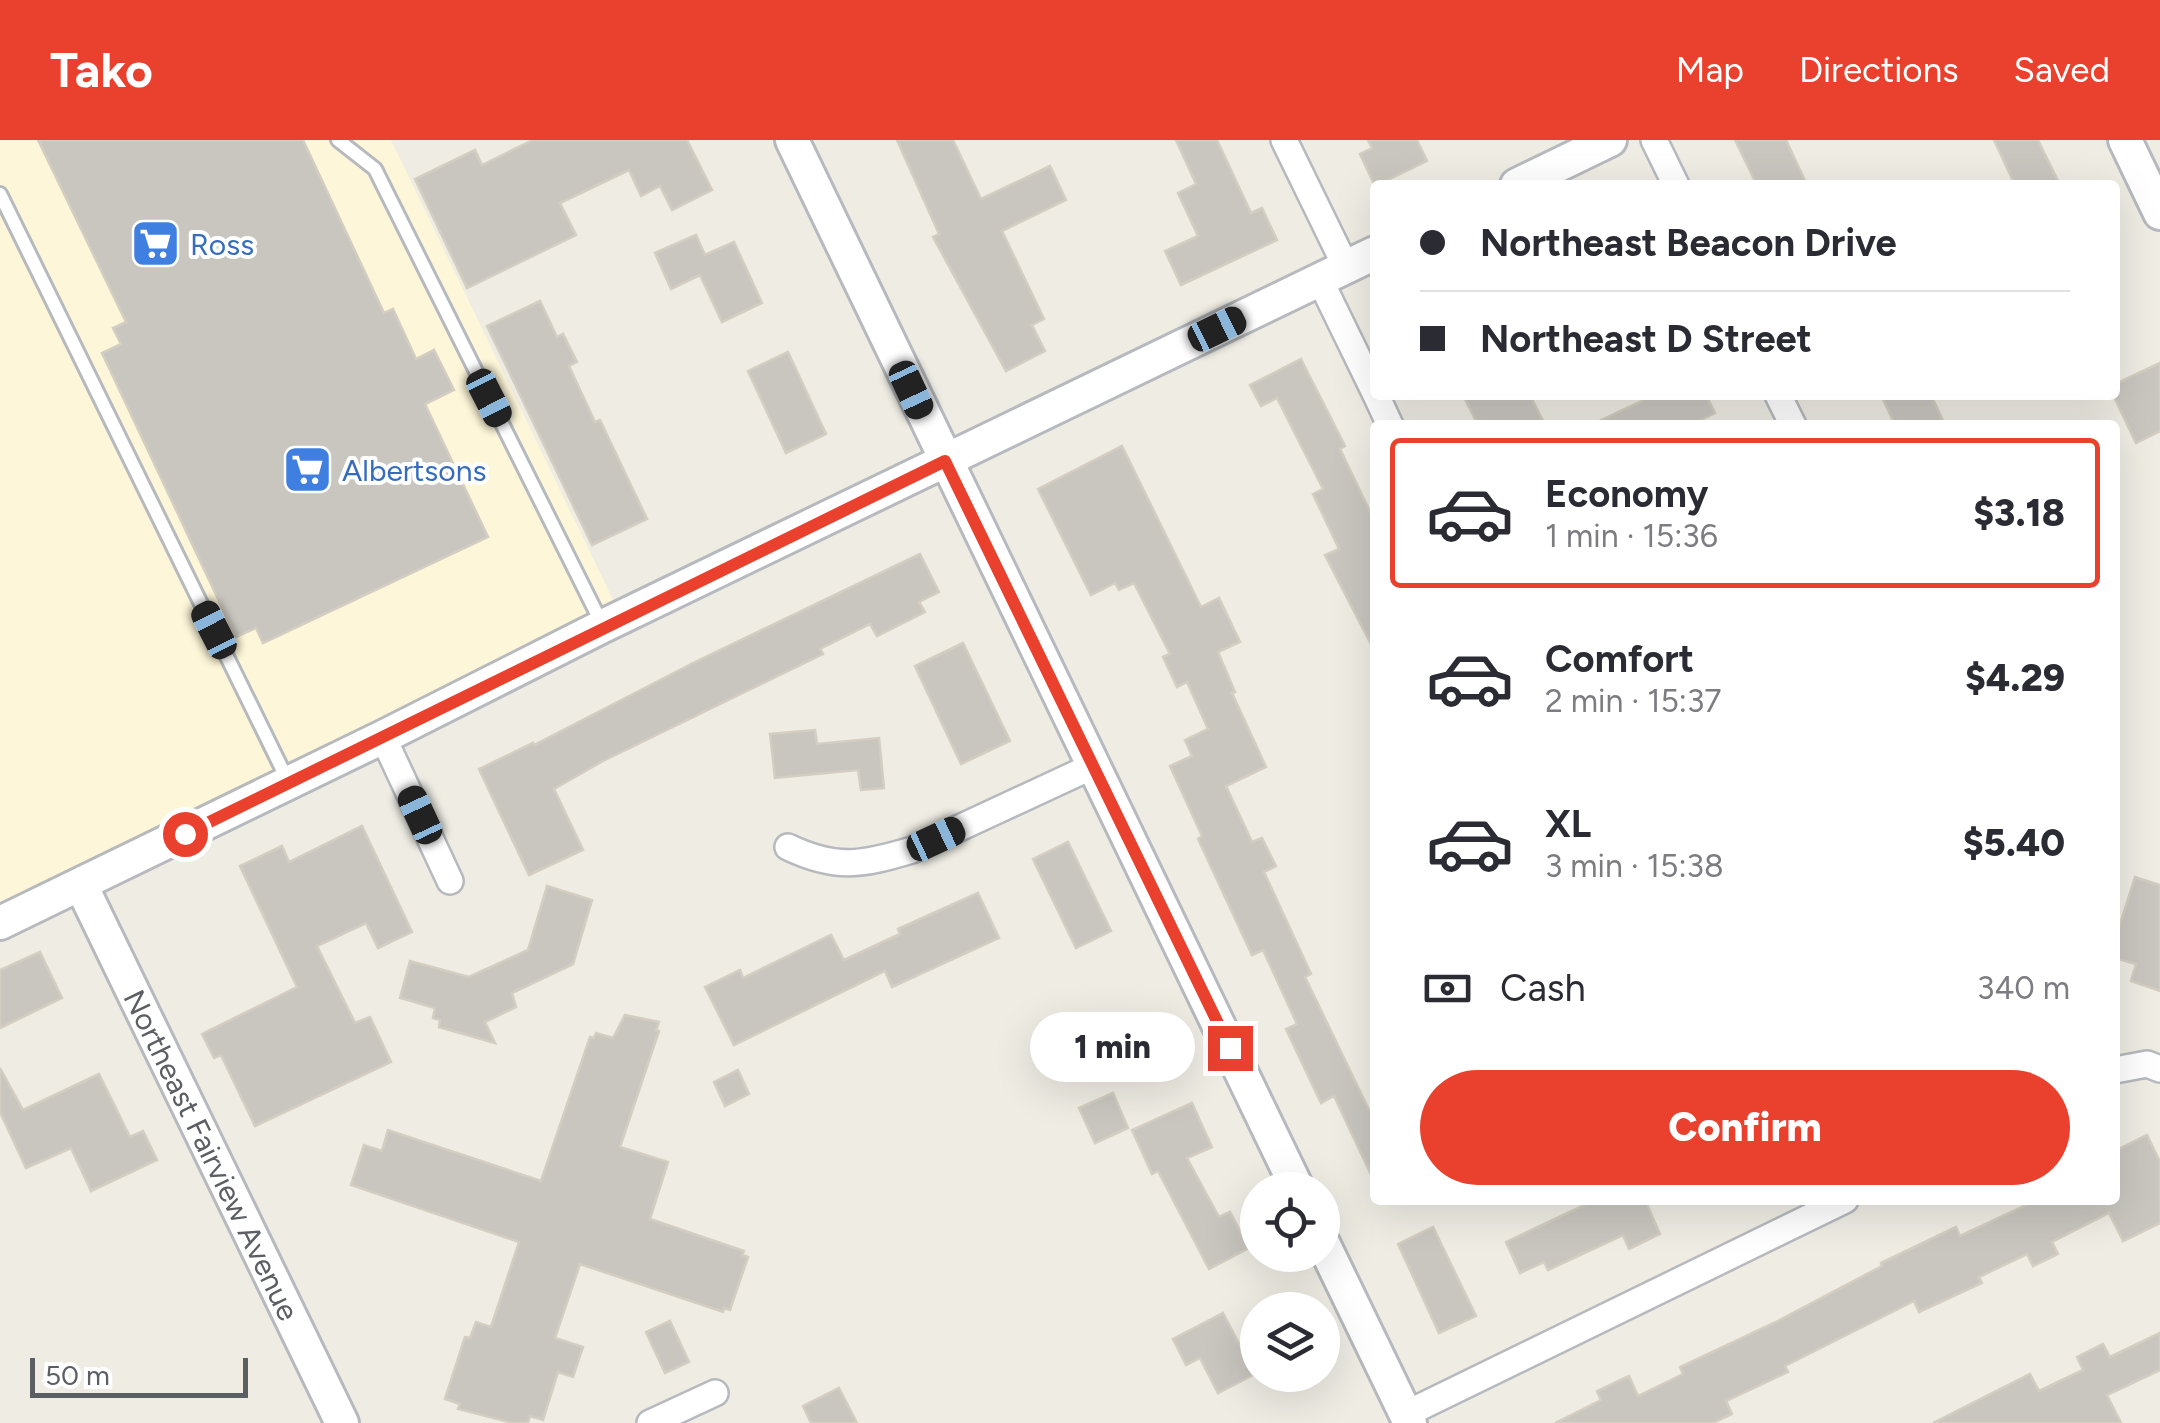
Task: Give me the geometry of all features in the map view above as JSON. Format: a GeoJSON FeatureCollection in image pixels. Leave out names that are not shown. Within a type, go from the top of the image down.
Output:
{"type":"FeatureCollection","features":[{"type":"Feature","properties":{"kind":"street"},"geometry":{"type":"LineString","coordinates":[[792,140],[1289,1172]]}},
{"type":"Feature","properties":{"kind":"street"},"geometry":{"type":"LineString","coordinates":[[1284,140],[1347,267],[1370,371]]}},
{"type":"Feature","properties":{"kind":"street"},"geometry":{"type":"LineString","coordinates":[[1526,180],[1610,140]]}},
{"type":"Feature","properties":{"kind":"street"},"geometry":{"type":"LineString","coordinates":[[1654,140],[1674,180]]}},
{"type":"Feature","properties":{"kind":"street"},"geometry":{"type":"LineString","coordinates":[[2125,140],[2160,213]]}},
{"type":"Feature","properties":{"kind":"street"},"geometry":{"type":"LineString","coordinates":[[0,923],[1347,267]]}},
{"type":"Feature","properties":{"kind":"street"},"geometry":{"type":"LineString","coordinates":[[383,737],[450,881]]}},
{"type":"Feature","properties":{"kind":"street"},"geometry":{"type":"LineString","coordinates":[[788,847],[817,860],[883,859],[912,850],[1093,766]]}},
{"type":"Feature","properties":{"kind":"street","name":"Northeast Fairview Avenue"},"geometry":{"type":"LineString","coordinates":[[81,885],[342,1423]]}},
{"type":"Feature","properties":{"kind":"street"},"geometry":{"type":"LineString","coordinates":[[2120,1069],[2147,1064],[2160,1069]]}},
{"type":"Feature","properties":{"kind":"street"},"geometry":{"type":"LineString","coordinates":[[1337,1272],[1408,1419],[1835,1205]]}},
{"type":"Feature","properties":{"kind":"street"},"geometry":{"type":"LineString","coordinates":[[650,1423],[714,1393]]}},
{"type":"Feature","properties":{"kind":"lane"},"geometry":{"type":"LineString","coordinates":[[338,140],[375,169],[603,626]]}},
{"type":"Feature","properties":{"kind":"lane"},"geometry":{"type":"LineString","coordinates":[[0,194],[289,783]]}},
{"type":"Feature","properties":{"kind":"shaded area"},"geometry":{"type":"Polygon","coordinates":[[[0,140],[391,140],[618,610],[0,906],[0,140]]]}},
{"type":"Feature","properties":{"kind":"building","name":"Albertsons"},"geometry":{"type":"Polygon","coordinates":[[[38,140],[303,140],[384,313],[393,309],[416,359],[434,350],[454,390],[425,404],[488,537],[263,643],[256,628],[236,637],[102,353],[121,344],[113,328],[126,322],[38,140]]]}},
{"type":"Feature","properties":{"kind":"building"},"geometry":{"type":"Polygon","coordinates":[[[533,140],[687,140],[712,190],[672,210],[660,186],[641,196],[629,170],[560,203],[576,235],[467,288],[415,179],[475,150],[482,165],[533,140]]]}},
{"type":"Feature","properties":{"kind":"building"},"geometry":{"type":"Polygon","coordinates":[[[897,140],[953,140],[981,199],[1050,166],[1066,200],[1002,231],[1044,319],[1032,325],[1045,351],[1006,371],[933,237],[939,234],[897,140]]]}},
{"type":"Feature","properties":{"kind":"building"},"geometry":{"type":"Polygon","coordinates":[[[1176,140],[1217,140],[1251,213],[1262,208],[1277,240],[1181,285],[1165,251],[1198,236],[1178,193],[1196,184],[1176,140]]]}},
{"type":"Feature","properties":{"kind":"building"},"geometry":{"type":"Polygon","coordinates":[[[1368,140],[1417,140],[1427,161],[1387,180],[1372,180],[1360,154],[1372,148],[1368,140]]]}},
{"type":"Feature","properties":{"kind":"building"},"geometry":{"type":"Polygon","coordinates":[[[1735,140],[1786,140],[1805,180],[1755,180],[1735,140]]]}},
{"type":"Feature","properties":{"kind":"building"},"geometry":{"type":"Polygon","coordinates":[[[1994,140],[2038,140],[2058,180],[2013,180],[1994,140]]]}},
{"type":"Feature","properties":{"kind":"building"},"geometry":{"type":"Polygon","coordinates":[[[696,235],[705,255],[734,242],[762,303],[722,322],[700,275],[671,289],[655,253],[696,235]]]}},
{"type":"Feature","properties":{"kind":"building"},"geometry":{"type":"Polygon","coordinates":[[[540,301],[557,337],[563,334],[577,362],[569,366],[595,422],[600,420],[647,519],[592,545],[487,326],[540,301]]]}},
{"type":"Feature","properties":{"kind":"building"},"geometry":{"type":"Polygon","coordinates":[[[788,352],[826,434],[786,453],[748,371],[788,352]]]}},
{"type":"Feature","properties":{"kind":"building"},"geometry":{"type":"Polygon","coordinates":[[[1301,359],[1345,446],[1340,449],[1370,512],[1370,642],[1325,555],[1339,549],[1313,494],[1323,489],[1277,398],[1261,406],[1250,385],[1301,359]]]}},
{"type":"Feature","properties":{"kind":"building"},"geometry":{"type":"Polygon","coordinates":[[[2160,363],[2160,431],[2136,443],[2115,400],[2120,400],[2120,382],[2160,363]]]}},
{"type":"Feature","properties":{"kind":"building"},"geometry":{"type":"Polygon","coordinates":[[[1466,400],[1532,400],[1542,420],[1476,420],[1466,400]]]}},
{"type":"Feature","properties":{"kind":"building"},"geometry":{"type":"Polygon","coordinates":[[[1708,400],[1715,413],[1701,420],[1602,420],[1642,401],[1708,400]]]}},
{"type":"Feature","properties":{"kind":"building"},"geometry":{"type":"Polygon","coordinates":[[[1883,400],[1933,400],[1943,420],[1893,420],[1883,400]]]}},
{"type":"Feature","properties":{"kind":"building"},"geometry":{"type":"Polygon","coordinates":[[[1122,446],[1201,607],[1219,598],[1240,642],[1218,652],[1266,767],[1226,786],[1252,842],[1262,838],[1276,866],[1264,872],[1311,974],[1305,977],[1370,1110],[1370,1172],[1334,1096],[1321,1103],[1286,1029],[1297,1024],[1263,950],[1252,955],[1198,839],[1202,836],[1170,766],[1192,756],[1185,740],[1208,729],[1187,682],[1177,687],[1163,657],[1170,654],[1134,583],[1119,590],[1115,583],[1091,595],[1038,489],[1122,446]]]}},
{"type":"Feature","properties":{"kind":"building"},"geometry":{"type":"Polygon","coordinates":[[[920,554],[939,592],[919,602],[925,612],[877,636],[870,624],[820,649],[823,654],[603,761],[554,789],[583,850],[529,875],[479,769],[920,554]]]}},
{"type":"Feature","properties":{"kind":"building"},"geometry":{"type":"Polygon","coordinates":[[[963,643],[1010,741],[961,764],[915,666],[963,643]]]}},
{"type":"Feature","properties":{"kind":"building"},"geometry":{"type":"Polygon","coordinates":[[[815,730],[817,744],[879,738],[884,788],[861,790],[858,770],[775,778],[770,734],[815,730]]]}},
{"type":"Feature","properties":{"kind":"building"},"geometry":{"type":"Polygon","coordinates":[[[362,826],[412,932],[378,948],[366,923],[317,946],[355,1023],[370,1017],[391,1062],[255,1126],[221,1055],[214,1058],[202,1034],[297,987],[240,866],[282,846],[289,862],[362,826]]]}},
{"type":"Feature","properties":{"kind":"building"},"geometry":{"type":"Polygon","coordinates":[[[1068,842],[1111,931],[1076,948],[1033,859],[1068,842]]]}},
{"type":"Feature","properties":{"kind":"building"},"geometry":{"type":"Polygon","coordinates":[[[2135,877],[2160,885],[2160,991],[2131,981],[2136,964],[2120,959],[2120,924],[2135,877]]]}},
{"type":"Feature","properties":{"kind":"building"},"geometry":{"type":"Polygon","coordinates":[[[547,886],[592,900],[573,964],[512,993],[516,1007],[485,1022],[495,1043],[439,1027],[440,1020],[433,1018],[435,1008],[400,998],[410,961],[469,977],[528,950],[547,886]]]}},
{"type":"Feature","properties":{"kind":"building"},"geometry":{"type":"Polygon","coordinates":[[[978,893],[999,938],[892,987],[885,971],[734,1045],[705,987],[740,970],[743,978],[831,935],[844,960],[900,934],[898,929],[978,893]]]}},
{"type":"Feature","properties":{"kind":"building"},"geometry":{"type":"Polygon","coordinates":[[[40,952],[62,998],[0,1028],[0,970],[40,952]]]}},
{"type":"Feature","properties":{"kind":"building"},"geometry":{"type":"Polygon","coordinates":[[[625,1015],[659,1022],[659,1031],[620,1147],[668,1162],[650,1219],[744,1251],[742,1255],[748,1257],[730,1310],[724,1308],[723,1312],[580,1264],[555,1338],[583,1347],[573,1377],[558,1372],[543,1420],[530,1416],[528,1423],[513,1423],[458,1409],[460,1404],[445,1399],[465,1337],[470,1338],[476,1322],[491,1327],[519,1242],[351,1185],[364,1145],[382,1151],[388,1130],[541,1181],[590,1037],[594,1038],[596,1033],[613,1038],[625,1015]]]}},
{"type":"Feature","properties":{"kind":"building"},"geometry":{"type":"Polygon","coordinates":[[[0,1068],[23,1110],[99,1074],[130,1137],[143,1131],[157,1160],[91,1191],[71,1148],[26,1168],[0,1112],[0,1068]]]}},
{"type":"Feature","properties":{"kind":"building"},"geometry":{"type":"Polygon","coordinates":[[[738,1070],[749,1094],[725,1106],[714,1082],[738,1070]]]}},
{"type":"Feature","properties":{"kind":"building"},"geometry":{"type":"Polygon","coordinates":[[[1113,1093],[1128,1128],[1095,1143],[1079,1108],[1113,1093]]]}},
{"type":"Feature","properties":{"kind":"building"},"geometry":{"type":"Polygon","coordinates":[[[1192,1103],[1212,1147],[1187,1158],[1219,1217],[1230,1212],[1240,1231],[1240,1253],[1209,1269],[1158,1171],[1152,1174],[1132,1130],[1192,1103]]]}},
{"type":"Feature","properties":{"kind":"building"},"geometry":{"type":"Polygon","coordinates":[[[2147,1135],[2160,1162],[2160,1223],[2123,1241],[2109,1213],[2052,1242],[2058,1254],[2033,1266],[2027,1254],[1979,1277],[1982,1283],[1919,1312],[1914,1301],[1785,1366],[1788,1372],[1726,1401],[1732,1414],[1713,1423],[1555,1423],[1601,1400],[1597,1391],[1629,1376],[1638,1396],[1683,1374],[1680,1367],[1776,1322],[1882,1266],[1881,1263],[1956,1227],[1960,1236],[2026,1205],[2120,1205],[2120,1148],[2147,1135]]]}},
{"type":"Feature","properties":{"kind":"building"},"geometry":{"type":"Polygon","coordinates":[[[1584,1205],[1647,1205],[1660,1234],[1629,1249],[1623,1235],[1548,1270],[1544,1262],[1520,1273],[1506,1242],[1584,1205]]]}},
{"type":"Feature","properties":{"kind":"building"},"geometry":{"type":"Polygon","coordinates":[[[1433,1227],[1476,1316],[1439,1333],[1398,1244],[1433,1227]]]}},
{"type":"Feature","properties":{"kind":"building"},"geometry":{"type":"Polygon","coordinates":[[[1223,1313],[1240,1345],[1240,1382],[1218,1393],[1200,1358],[1186,1365],[1173,1339],[1223,1313]]]}},
{"type":"Feature","properties":{"kind":"building"},"geometry":{"type":"Polygon","coordinates":[[[670,1321],[689,1362],[665,1373],[646,1332],[670,1321]]]}},
{"type":"Feature","properties":{"kind":"building"},"geometry":{"type":"Polygon","coordinates":[[[2160,1333],[2160,1370],[2107,1395],[2121,1423],[1933,1423],[2030,1374],[2039,1391],[2083,1370],[2077,1357],[2103,1344],[2110,1357],[2160,1333]]]}},
{"type":"Feature","properties":{"kind":"building"},"geometry":{"type":"Polygon","coordinates":[[[839,1388],[857,1423],[811,1423],[803,1406],[839,1388]]]}},
{"type":"Feature","properties":{"kind":"place","name":"Ross"},"geometry":{"type":"Point","coordinates":[155,244]}},
{"type":"Feature","properties":{"kind":"place","name":"Albertsons"},"geometry":{"type":"Point","coordinates":[307,470]}},
{"type":"Feature","properties":{"kind":"route"},"geometry":{"type":"LineString","coordinates":[[185,834],[945,461],[1230,1048]]}}]}
